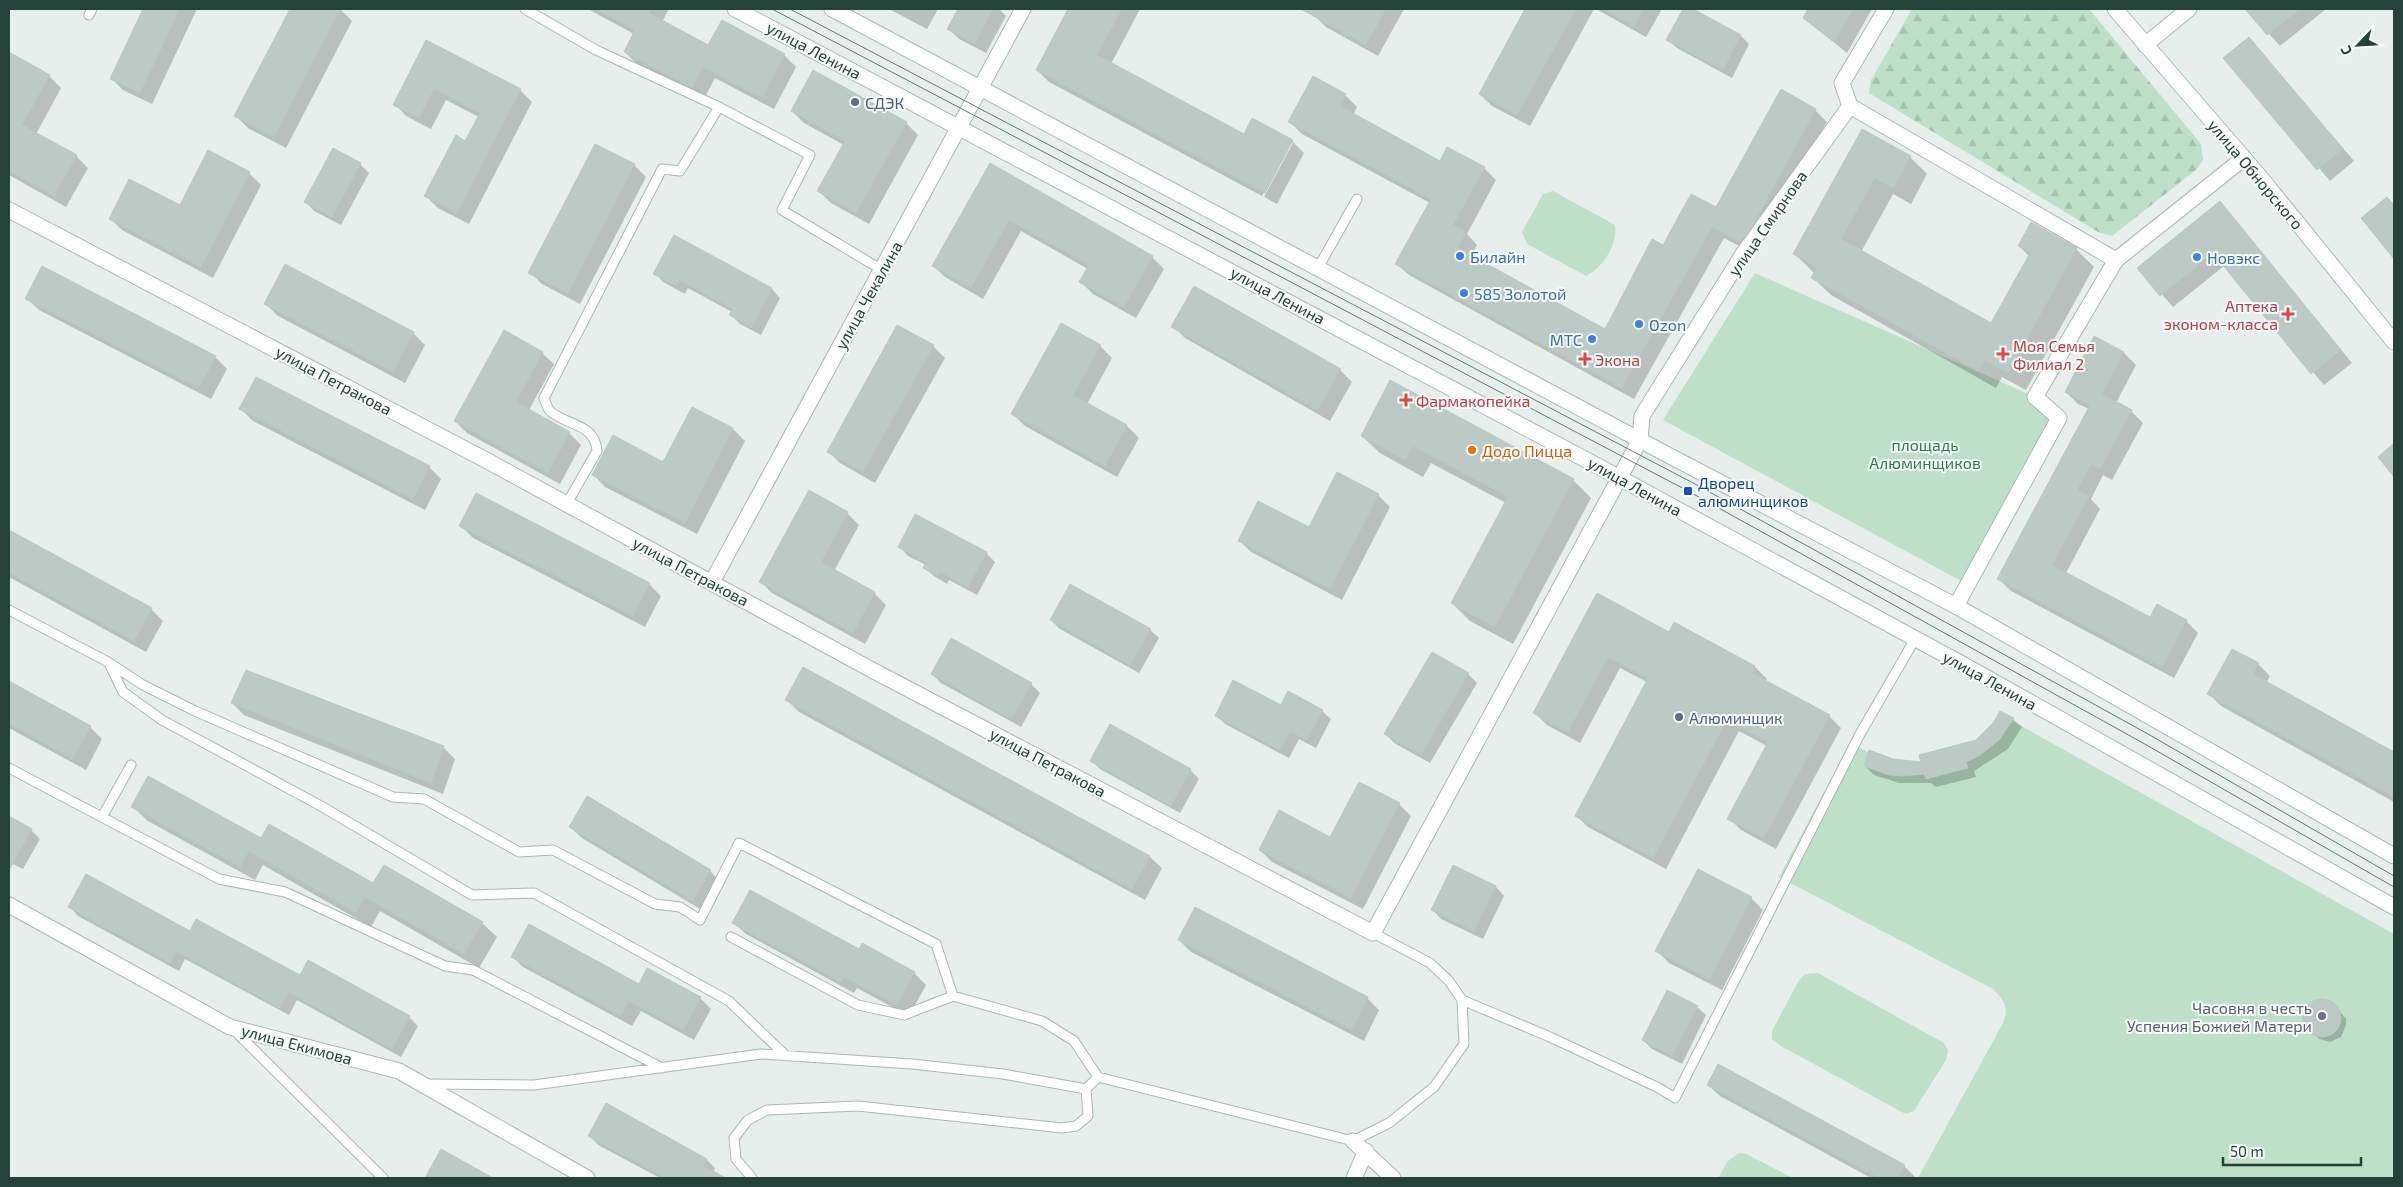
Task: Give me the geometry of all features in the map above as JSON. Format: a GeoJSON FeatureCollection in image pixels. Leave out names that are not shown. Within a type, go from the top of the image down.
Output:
{"type":"FeatureCollection","features":[{"type":"Feature","properties":{"kind":"street","name":"улица Ленина"},"geometry":{"type":"LineString","coordinates":[[735,9],[1618,477],[1915,639],[2394,907]]}},
{"type":"Feature","properties":{"kind":"street"},"geometry":{"type":"LineString","coordinates":[[832,9],[1640,440],[1956,606],[2394,856]]}},
{"type":"Feature","properties":{"kind":"street","name":"улица Чекалина"},"geometry":{"type":"LineString","coordinates":[[712,582],[982,88],[1023,9]]}},
{"type":"Feature","properties":{"kind":"street"},"geometry":{"type":"LineString","coordinates":[[1886,9],[1842,83],[1850,106],[2116,260]]}},
{"type":"Feature","properties":{"kind":"street","name":"улица Обнорского"},"geometry":{"type":"LineString","coordinates":[[2115,9],[2244,158],[2394,342]]}},
{"type":"Feature","properties":{"kind":"street"},"geometry":{"type":"LineString","coordinates":[[2146,45],[2188,9]]}},
{"type":"Feature","properties":{"kind":"street","name":"улица Смирнова"},"geometry":{"type":"LineString","coordinates":[[1640,440],[1642,416],[1738,262],[1850,106]]}},
{"type":"Feature","properties":{"kind":"street"},"geometry":{"type":"LineString","coordinates":[[1956,606],[2059,418],[2035,397],[2116,260],[2244,158]]}},
{"type":"Feature","properties":{"kind":"street","name":"улица Петракова"},"geometry":{"type":"LineString","coordinates":[[9,210],[482,458],[872,670],[1373,933]]}},
{"type":"Feature","properties":{"kind":"street"},"geometry":{"type":"LineString","coordinates":[[1373,933],[1618,477],[1640,440]]}},
{"type":"Feature","properties":{"kind":"street","name":"улица Екимова"},"geometry":{"type":"LineString","coordinates":[[9,905],[230,1027],[399,1070],[587,1178]]}},
{"type":"Feature","properties":{"kind":"street"},"geometry":{"type":"LineString","coordinates":[[1353,1141],[1394,1178]]}},
{"type":"Feature","properties":{"kind":"street"},"geometry":{"type":"LineString","coordinates":[[1354,1178],[1366,1151]]}},
{"type":"Feature","properties":{"kind":"lane"},"geometry":{"type":"LineString","coordinates":[[525,9],[596,50],[719,107],[810,155],[782,210],[882,270]]}},
{"type":"Feature","properties":{"kind":"lane"},"geometry":{"type":"LineString","coordinates":[[566,505],[597,451],[596,442],[589,431],[550,411],[544,398],[662,169],[680,171],[719,107]]}},
{"type":"Feature","properties":{"kind":"lane"},"geometry":{"type":"LineString","coordinates":[[1318,268],[1357,199]]}},
{"type":"Feature","properties":{"kind":"lane"},"geometry":{"type":"LineString","coordinates":[[9,610],[108,662],[143,686],[195,711],[393,797],[424,799],[519,852],[553,850],[654,904],[680,907],[700,920],[740,842],[936,944],[953,996]]}},
{"type":"Feature","properties":{"kind":"lane"},"geometry":{"type":"LineString","coordinates":[[1462,1000],[1550,1037],[1659,1088],[1675,1098],[1860,734],[1915,639]]}},
{"type":"Feature","properties":{"kind":"lane"},"geometry":{"type":"LineString","coordinates":[[108,662],[123,692],[162,720],[321,806],[472,895],[534,893],[729,1001],[785,1055]]}},
{"type":"Feature","properties":{"kind":"lane"},"geometry":{"type":"LineString","coordinates":[[102,817],[131,765]]}},
{"type":"Feature","properties":{"kind":"lane"},"geometry":{"type":"LineString","coordinates":[[9,768],[218,879],[285,892],[445,966],[473,970],[662,1068]]}},
{"type":"Feature","properties":{"kind":"lane"},"geometry":{"type":"LineString","coordinates":[[731,937],[858,1006],[904,1015],[953,996],[1042,1021],[1074,1041],[1098,1077],[1353,1141],[1389,1124],[1434,1087],[1464,1044],[1462,1000],[1450,981],[1430,963],[1373,933]]}},
{"type":"Feature","properties":{"kind":"lane"},"geometry":{"type":"LineString","coordinates":[[230,1027],[383,1178]]}},
{"type":"Feature","properties":{"kind":"lane"},"geometry":{"type":"LineString","coordinates":[[421,1084],[534,1085],[761,1054],[912,1064],[1003,1074],[1086,1089]]}},
{"type":"Feature","properties":{"kind":"lane"},"geometry":{"type":"LineString","coordinates":[[752,1178],[736,1159],[734,1138],[748,1120],[768,1110],[858,1106],[1062,1128],[1076,1126],[1088,1116],[1086,1089],[1098,1077]]}},
{"type":"Feature","properties":{"kind":"green space"},"geometry":{"type":"Polygon","coordinates":[[[1912,9],[2089,9],[2201,144],[2203,160],[2197,169],[2112,236],[2098,232],[1869,93],[1871,80],[1912,9]]]}},
{"type":"Feature","properties":{"kind":"green space"},"geometry":{"type":"Polygon","coordinates":[[[1553,191],[1615,225],[1612,248],[1598,267],[1586,276],[1527,244],[1522,232],[1543,194],[1553,191]]]}},
{"type":"Feature","properties":{"kind":"green space","name":"площадь Алюминщиков"},"geometry":{"type":"Polygon","coordinates":[[[1755,273],[2035,397],[2059,418],[1963,582],[1663,420],[1755,273]]]}},
{"type":"Feature","properties":{"kind":"green space"},"geometry":{"type":"Polygon","coordinates":[[[2007,718],[2394,934],[2394,1175],[2392,1178],[1918,1178],[2003,1023],[2006,1013],[2005,1004],[1993,989],[1779,877],[1850,743],[1894,765],[1963,757],[2007,718]]]}},
{"type":"Feature","properties":{"kind":"green space"},"geometry":{"type":"Polygon","coordinates":[[[1818,973],[1944,1043],[1948,1050],[1946,1060],[1914,1111],[1906,1114],[1900,1111],[1781,1046],[1772,1039],[1772,1031],[1799,980],[1805,974],[1818,973]]]}},
{"type":"Feature","properties":{"kind":"green space"},"geometry":{"type":"Polygon","coordinates":[[[1739,1153],[1746,1154],[1793,1178],[1718,1178],[1728,1161],[1739,1153]]]}},
{"type":"Feature","properties":{"kind":"building"},"geometry":{"type":"Polygon","coordinates":[[[143,9],[180,9],[140,93],[110,79],[143,9]]]}},
{"type":"Feature","properties":{"kind":"building"},"geometry":{"type":"Polygon","coordinates":[[[290,9],[340,9],[274,137],[234,116],[290,9]]]}},
{"type":"Feature","properties":{"kind":"building"},"geometry":{"type":"Polygon","coordinates":[[[595,9],[651,9],[649,13],[708,45],[722,20],[785,54],[762,98],[703,67],[692,88],[624,52],[635,30],[595,9]]]}},
{"type":"Feature","properties":{"kind":"building"},"geometry":{"type":"Polygon","coordinates":[[[958,9],[993,9],[975,44],[947,29],[958,9]]]}},
{"type":"Feature","properties":{"kind":"building"},"geometry":{"type":"Polygon","coordinates":[[[1068,9],[1122,9],[1097,55],[1244,134],[1252,118],[1293,140],[1265,193],[1036,70],[1068,9]]]}},
{"type":"Feature","properties":{"kind":"building"},"geometry":{"type":"Polygon","coordinates":[[[1301,9],[1386,9],[1366,45],[1301,9]]]}},
{"type":"Feature","properties":{"kind":"building"},"geometry":{"type":"Polygon","coordinates":[[[1525,9],[1576,9],[1517,115],[1479,94],[1525,9]]]}},
{"type":"Feature","properties":{"kind":"building"},"geometry":{"type":"Polygon","coordinates":[[[1604,9],[1643,9],[1634,26],[1604,9]]]}},
{"type":"Feature","properties":{"kind":"building"},"geometry":{"type":"Polygon","coordinates":[[[1683,9],[1693,9],[1741,35],[1723,70],[1666,40],[1683,9]]]}},
{"type":"Feature","properties":{"kind":"building"},"geometry":{"type":"Polygon","coordinates":[[[1808,9],[1853,9],[1834,42],[1803,18],[1808,9]]]}},
{"type":"Feature","properties":{"kind":"building"},"geometry":{"type":"Polygon","coordinates":[[[2245,9],[2300,9],[2267,35],[2245,9]]]}},
{"type":"Feature","properties":{"kind":"building"},"geometry":{"type":"Polygon","coordinates":[[[2249,37],[2343,149],[2317,170],[2223,58],[2249,37]]]}},
{"type":"Feature","properties":{"kind":"building"},"geometry":{"type":"Polygon","coordinates":[[[426,40],[521,89],[457,213],[424,196],[456,135],[465,141],[480,113],[434,89],[419,118],[393,105],[426,40]]]}},
{"type":"Feature","properties":{"kind":"building"},"geometry":{"type":"Polygon","coordinates":[[[9,52],[50,75],[22,125],[77,155],[54,196],[9,171],[9,52]]]}},
{"type":"Feature","properties":{"kind":"building"},"geometry":{"type":"Polygon","coordinates":[[[813,70],[907,122],[856,213],[817,191],[845,141],[791,111],[813,70]]]}},
{"type":"Feature","properties":{"kind":"building"},"geometry":{"type":"Polygon","coordinates":[[[1313,76],[1346,94],[1340,106],[1440,161],[1447,147],[1485,167],[1453,225],[1466,232],[1458,248],[1605,329],[1652,239],[1663,245],[1691,194],[1716,207],[1781,89],[1816,109],[1751,228],[1740,242],[1712,227],[1622,388],[1395,264],[1431,199],[1288,122],[1313,76]]]}},
{"type":"Feature","properties":{"kind":"building"},"geometry":{"type":"Polygon","coordinates":[[[1862,129],[1911,156],[1893,188],[1875,178],[1841,239],[1991,323],[2030,253],[2018,246],[2031,222],[2077,248],[2008,373],[1985,360],[1978,371],[1811,278],[1817,268],[1793,254],[1862,129]]]}},
{"type":"Feature","properties":{"kind":"building"},"geometry":{"type":"Polygon","coordinates":[[[595,144],[635,164],[568,293],[528,273],[595,144]]]}},
{"type":"Feature","properties":{"kind":"building"},"geometry":{"type":"Polygon","coordinates":[[[333,148],[361,163],[332,217],[304,202],[333,148]]]}},
{"type":"Feature","properties":{"kind":"building"},"geometry":{"type":"Polygon","coordinates":[[[208,150],[250,172],[201,267],[109,219],[129,179],[180,205],[208,150]]]}},
{"type":"Feature","properties":{"kind":"building"},"geometry":{"type":"Polygon","coordinates":[[[990,163],[1153,256],[1124,307],[1079,282],[1089,265],[1009,220],[971,288],[932,266],[990,163]]]}},
{"type":"Feature","properties":{"kind":"building"},"geometry":{"type":"Polygon","coordinates":[[[2387,197],[2394,205],[2394,259],[2361,218],[2387,197]]]}},
{"type":"Feature","properties":{"kind":"building"},"geometry":{"type":"Polygon","coordinates":[[[2220,201],[2341,350],[2311,374],[2213,253],[2160,296],[2137,268],[2220,201]]]}},
{"type":"Feature","properties":{"kind":"building"},"geometry":{"type":"Polygon","coordinates":[[[674,235],[772,288],[752,327],[729,315],[733,309],[679,280],[676,286],[653,274],[674,235]]]}},
{"type":"Feature","properties":{"kind":"building"},"geometry":{"type":"Polygon","coordinates":[[[285,264],[414,332],[393,372],[264,304],[285,264]]]}},
{"type":"Feature","properties":{"kind":"building"},"geometry":{"type":"Polygon","coordinates":[[[42,266],[216,356],[199,388],[25,299],[42,266]]]}},
{"type":"Feature","properties":{"kind":"building"},"geometry":{"type":"Polygon","coordinates":[[[1194,286],[1341,369],[1318,410],[1171,327],[1194,286]]]}},
{"type":"Feature","properties":{"kind":"building"},"geometry":{"type":"Polygon","coordinates":[[[1061,323],[1101,345],[1073,395],[1127,425],[1105,466],[1011,414],[1061,323]]]}},
{"type":"Feature","properties":{"kind":"building"},"geometry":{"type":"Polygon","coordinates":[[[897,325],[934,345],[863,472],[827,452],[897,325]]]}},
{"type":"Feature","properties":{"kind":"building"},"geometry":{"type":"Polygon","coordinates":[[[504,330],[543,352],[516,402],[570,432],[548,473],[454,421],[504,330]]]}},
{"type":"Feature","properties":{"kind":"building"},"geometry":{"type":"Polygon","coordinates":[[[2094,336],[2124,352],[2102,394],[2132,410],[2100,469],[2091,464],[2077,490],[2089,496],[2052,565],[2150,617],[2157,604],[2187,620],[2162,667],[1997,579],[2090,405],[2065,392],[2094,336]]]}},
{"type":"Feature","properties":{"kind":"building"},"geometry":{"type":"Polygon","coordinates":[[[256,377],[430,466],[413,499],[239,409],[256,377]]]}},
{"type":"Feature","properties":{"kind":"building"},"geometry":{"type":"Polygon","coordinates":[[[1390,380],[1574,479],[1495,627],[1451,603],[1508,497],[1413,446],[1405,460],[1361,436],[1390,380]]]}},
{"type":"Feature","properties":{"kind":"building"},"geometry":{"type":"Polygon","coordinates":[[[692,407],[733,428],[685,523],[592,475],[613,435],[663,462],[692,407]]]}},
{"type":"Feature","properties":{"kind":"building"},"geometry":{"type":"Polygon","coordinates":[[[2394,443],[2394,477],[2378,457],[2394,443]]]}},
{"type":"Feature","properties":{"kind":"building"},"geometry":{"type":"Polygon","coordinates":[[[1337,472],[1379,494],[1330,589],[1238,541],[1258,501],[1309,527],[1337,472]]]}},
{"type":"Feature","properties":{"kind":"building"},"geometry":{"type":"Polygon","coordinates":[[[809,490],[848,512],[821,562],[875,592],[853,633],[759,582],[809,490]]]}},
{"type":"Feature","properties":{"kind":"building"},"geometry":{"type":"Polygon","coordinates":[[[476,493],[650,583],[633,616],[459,526],[476,493]]]}},
{"type":"Feature","properties":{"kind":"building"},"geometry":{"type":"Polygon","coordinates":[[[915,514],[987,552],[968,587],[940,572],[938,576],[923,568],[926,562],[898,547],[915,514]]]}},
{"type":"Feature","properties":{"kind":"building"},"geometry":{"type":"Polygon","coordinates":[[[9,530],[152,608],[134,641],[9,573],[9,530]]]}},
{"type":"Feature","properties":{"kind":"building"},"geometry":{"type":"Polygon","coordinates":[[[1070,584],[1151,629],[1130,665],[1050,620],[1070,584]]]}},
{"type":"Feature","properties":{"kind":"building"},"geometry":{"type":"Polygon","coordinates":[[[1597,593],[1669,632],[1674,622],[1755,666],[1752,673],[1830,715],[1764,838],[1727,819],[1768,742],[1727,720],[1653,858],[1575,816],[1648,678],[1608,657],[1568,732],[1533,713],[1597,593]]]}},
{"type":"Feature","properties":{"kind":"building"},"geometry":{"type":"Polygon","coordinates":[[[951,638],[1032,683],[1011,719],[931,674],[951,638]]]}},
{"type":"Feature","properties":{"kind":"building"},"geometry":{"type":"Polygon","coordinates":[[[2232,649],[2259,663],[2253,674],[2394,752],[2394,797],[2207,694],[2232,649]]]}},
{"type":"Feature","properties":{"kind":"building"},"geometry":{"type":"Polygon","coordinates":[[[1432,652],[1469,673],[1421,755],[1384,734],[1432,652]]]}},
{"type":"Feature","properties":{"kind":"building"},"geometry":{"type":"Polygon","coordinates":[[[803,667],[1150,856],[1132,889],[785,700],[803,667]]]}},
{"type":"Feature","properties":{"kind":"building"},"geometry":{"type":"Polygon","coordinates":[[[246,670],[444,746],[431,783],[231,703],[246,670]]]}},
{"type":"Feature","properties":{"kind":"building"},"geometry":{"type":"Polygon","coordinates":[[[1233,680],[1281,705],[1288,691],[1323,710],[1307,740],[1290,731],[1280,750],[1215,716],[1233,680]]]}},
{"type":"Feature","properties":{"kind":"building"},"geometry":{"type":"Polygon","coordinates":[[[9,681],[91,726],[73,759],[9,724],[9,681]]]}},
{"type":"Feature","properties":{"kind":"building"},"geometry":{"type":"Polygon","coordinates":[[[2000,711],[2014,718],[1999,740],[1979,756],[1966,762],[1968,768],[1926,779],[1924,774],[1889,775],[1864,766],[1869,750],[1893,759],[1921,762],[1919,755],[1976,740],[1993,723],[2000,711]]]}},
{"type":"Feature","properties":{"kind":"building"},"geometry":{"type":"Polygon","coordinates":[[[1110,724],[1191,769],[1171,806],[1090,761],[1110,724]]]}},
{"type":"Feature","properties":{"kind":"building"},"geometry":{"type":"Polygon","coordinates":[[[148,776],[261,838],[269,824],[373,883],[384,865],[483,922],[464,954],[365,897],[356,913],[249,851],[240,867],[131,807],[148,776]]]}},
{"type":"Feature","properties":{"kind":"building"},"geometry":{"type":"Polygon","coordinates":[[[1359,782],[1400,803],[1351,898],[1259,850],[1279,810],[1330,837],[1359,782]]]}},
{"type":"Feature","properties":{"kind":"building"},"geometry":{"type":"Polygon","coordinates":[[[587,796],[711,870],[693,901],[569,827],[587,796]]]}},
{"type":"Feature","properties":{"kind":"building"},"geometry":{"type":"Polygon","coordinates":[[[9,816],[32,829],[9,870],[9,816]]]}},
{"type":"Feature","properties":{"kind":"building"},"geometry":{"type":"Polygon","coordinates":[[[1453,865],[1496,886],[1474,931],[1431,910],[1453,865]]]}},
{"type":"Feature","properties":{"kind":"building"},"geometry":{"type":"Polygon","coordinates":[[[1698,869],[1752,897],[1710,979],[1655,951],[1698,869]]]}},
{"type":"Feature","properties":{"kind":"building"},"geometry":{"type":"Polygon","coordinates":[[[86,874],[190,931],[196,919],[300,975],[308,960],[410,1016],[392,1049],[288,992],[280,1008],[176,951],[170,963],[68,907],[86,874]]]}},
{"type":"Feature","properties":{"kind":"building"},"geometry":{"type":"Polygon","coordinates":[[[750,890],[859,949],[862,943],[915,972],[897,1005],[844,977],[841,982],[732,923],[750,890]]]}},
{"type":"Feature","properties":{"kind":"building"},"geometry":{"type":"Polygon","coordinates":[[[1195,907],[1368,997],[1352,1030],[1178,940],[1195,907]]]}},
{"type":"Feature","properties":{"kind":"building"},"geometry":{"type":"Polygon","coordinates":[[[529,924],[639,984],[647,968],[701,997],[683,1030],[629,1001],[621,1016],[511,957],[529,924]]]}},
{"type":"Feature","properties":{"kind":"building"},"geometry":{"type":"Polygon","coordinates":[[[1667,990],[1698,1006],[1672,1056],[1642,1040],[1667,990]]]}},
{"type":"Feature","properties":{"kind":"building","name":"Часовня в честь Успения Божией Матери"},"geometry":{"type":"Polygon","coordinates":[[[2322,999],[2336,1004],[2341,1018],[2336,1032],[2322,1037],[2308,1032],[2303,1018],[2308,1004],[2322,999]]]}},
{"type":"Feature","properties":{"kind":"building"},"geometry":{"type":"Polygon","coordinates":[[[1718,1064],[1905,1165],[1897,1178],[1879,1178],[1707,1085],[1718,1064]]]}},
{"type":"Feature","properties":{"kind":"building"},"geometry":{"type":"Polygon","coordinates":[[[606,1103],[707,1159],[703,1166],[726,1178],[665,1178],[588,1136],[606,1103]]]}},
{"type":"Feature","properties":{"kind":"building"},"geometry":{"type":"Polygon","coordinates":[[[441,1149],[493,1178],[425,1178],[441,1149]]]}},
{"type":"Feature","properties":{"kind":"tram line"},"geometry":{"type":"LineString","coordinates":[[772,9],[1688,491],[2143,743],[2394,887]]}},
{"type":"Feature","properties":{"kind":"tram line"},"geometry":{"type":"LineString","coordinates":[[790,9],[1695,484],[2148,734],[2394,876]]}},
{"type":"Feature","properties":{"kind":"place","name":"СДЭК"},"geometry":{"type":"Point","coordinates":[855,102]}},
{"type":"Feature","properties":{"kind":"place","name":"Билайн"},"geometry":{"type":"Point","coordinates":[1460,256]}},
{"type":"Feature","properties":{"kind":"place","name":"Новэкс"},"geometry":{"type":"Point","coordinates":[2197,257]}},
{"type":"Feature","properties":{"kind":"place","name":"585 Золотой"},"geometry":{"type":"Point","coordinates":[1464,293]}},
{"type":"Feature","properties":{"kind":"place","name":"Аптека эконом-класса"},"geometry":{"type":"Point","coordinates":[2288,314]}},
{"type":"Feature","properties":{"kind":"place","name":"Ozon"},"geometry":{"type":"Point","coordinates":[1639,324]}},
{"type":"Feature","properties":{"kind":"place","name":"МТС"},"geometry":{"type":"Point","coordinates":[1592,339]}},
{"type":"Feature","properties":{"kind":"place","name":"Моя Семья Филиал 2"},"geometry":{"type":"Point","coordinates":[2003,354]}},
{"type":"Feature","properties":{"kind":"place","name":"Экона"},"geometry":{"type":"Point","coordinates":[1585,359]}},
{"type":"Feature","properties":{"kind":"place","name":"Фармакопейка"},"geometry":{"type":"Point","coordinates":[1406,400]}},
{"type":"Feature","properties":{"kind":"place","name":"Додо Пицца"},"geometry":{"type":"Point","coordinates":[1472,450]}},
{"type":"Feature","properties":{"kind":"place","name":"Дворец алюминщиков"},"geometry":{"type":"Point","coordinates":[1688,491]}},
{"type":"Feature","properties":{"kind":"place","name":"Алюминщик"},"geometry":{"type":"Point","coordinates":[1679,717]}},
{"type":"Feature","properties":{"kind":"place","name":"Часовня в честь Успения Божией Матери"},"geometry":{"type":"Point","coordinates":[2322,1016]}}]}
